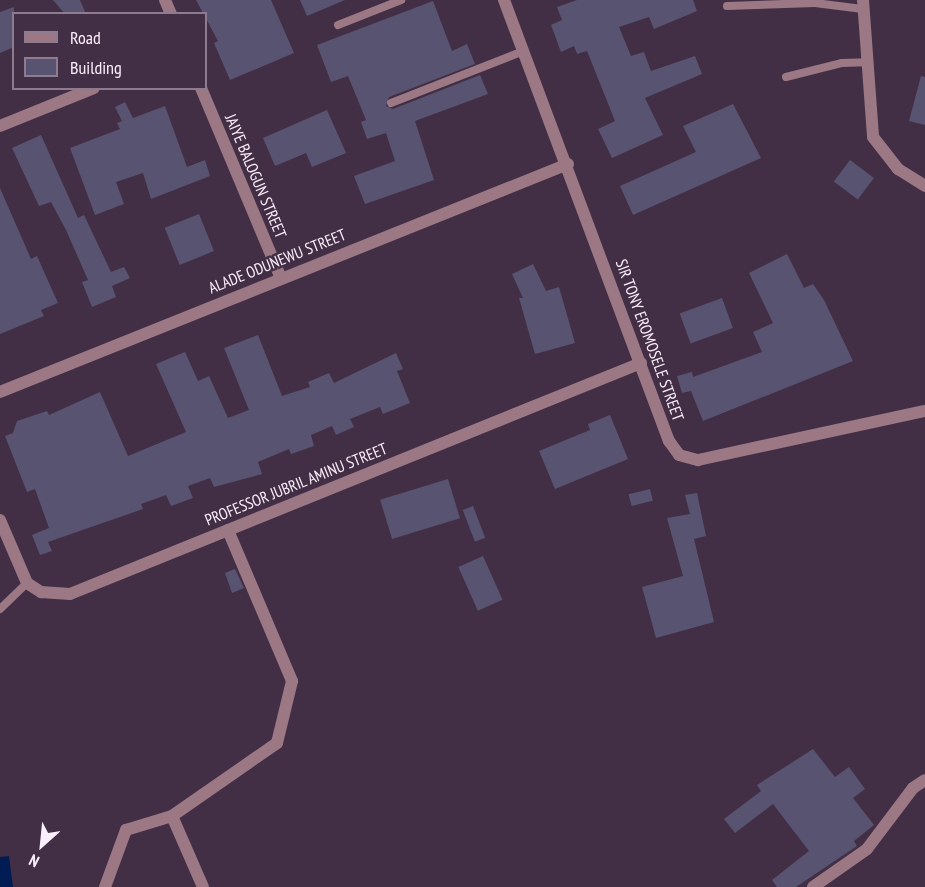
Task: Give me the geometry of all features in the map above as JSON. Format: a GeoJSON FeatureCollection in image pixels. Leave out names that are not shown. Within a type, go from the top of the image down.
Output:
{"type":"FeatureCollection","features":[{"type":"Feature","properties":{"kind":"street","name":"SIR TONY EROMOSELE STREET"},"geometry":{"type":"LineString","coordinates":[[504,0],[568,164],[669,441],[679,455],[698,460],[925,411]]}},
{"type":"Feature","properties":{"kind":"street"},"geometry":{"type":"LineString","coordinates":[[863,4],[873,137],[897,169],[925,186]]}},
{"type":"Feature","properties":{"kind":"street"},"geometry":{"type":"LineString","coordinates":[[0,126],[89,90]]}},
{"type":"Feature","properties":{"kind":"street","name":"JAIYE BALOGUN STREET"},"geometry":{"type":"LineString","coordinates":[[202,90],[280,276]]}},
{"type":"Feature","properties":{"kind":"street","name":"ALADE ODUNEWU STREET"},"geometry":{"type":"LineString","coordinates":[[0,392],[280,276],[568,164]]}},
{"type":"Feature","properties":{"kind":"street","name":"PROFESSOR JUBRIL AMINU STREET"},"geometry":{"type":"LineString","coordinates":[[27,583],[41,591],[70,594],[641,363]]}},
{"type":"Feature","properties":{"kind":"street"},"geometry":{"type":"LineString","coordinates":[[0,520],[27,583]]}},
{"type":"Feature","properties":{"kind":"street"},"geometry":{"type":"LineString","coordinates":[[105,887],[126,830],[172,816],[277,743],[292,681],[228,530]]}},
{"type":"Feature","properties":{"kind":"street"},"geometry":{"type":"LineString","coordinates":[[813,887],[867,849],[913,788],[925,780]]}},
{"type":"Feature","properties":{"kind":"street"},"geometry":{"type":"LineString","coordinates":[[172,816],[203,887]]}},
{"type":"Feature","properties":{"kind":"lane"},"geometry":{"type":"LineString","coordinates":[[338,25],[401,0]]}},
{"type":"Feature","properties":{"kind":"lane"},"geometry":{"type":"LineString","coordinates":[[728,6],[863,4]]}},
{"type":"Feature","properties":{"kind":"lane"},"geometry":{"type":"LineString","coordinates":[[391,103],[524,51]]}},
{"type":"Feature","properties":{"kind":"lane"},"geometry":{"type":"LineString","coordinates":[[786,77],[842,63],[866,62]]}},
{"type":"Feature","properties":{"kind":"lane"},"geometry":{"type":"LineString","coordinates":[[0,609],[27,583]]}},
{"type":"Feature","properties":{"kind":"water"},"geometry":{"type":"Polygon","coordinates":[[[9,856],[13,887],[0,887],[0,857],[9,856]]]}},
{"type":"Feature","properties":{"kind":"building"},"geometry":{"type":"Polygon","coordinates":[[[53,0],[80,0],[85,12],[63,12],[53,0]]]}},
{"type":"Feature","properties":{"kind":"building"},"geometry":{"type":"Polygon","coordinates":[[[196,0],[271,0],[294,53],[230,80],[214,43],[218,41],[207,20],[207,12],[202,12],[196,0]]]}},
{"type":"Feature","properties":{"kind":"building"},"geometry":{"type":"Polygon","coordinates":[[[300,0],[345,0],[307,16],[300,0]]]}},
{"type":"Feature","properties":{"kind":"building"},"geometry":{"type":"Polygon","coordinates":[[[577,0],[693,0],[697,11],[654,29],[649,17],[619,27],[631,56],[644,52],[651,71],[695,56],[702,74],[645,98],[663,135],[612,158],[598,129],[615,121],[587,51],[577,54],[574,46],[561,52],[551,25],[562,20],[557,7],[577,0]]]}},
{"type":"Feature","properties":{"kind":"building"},"geometry":{"type":"Polygon","coordinates":[[[433,1],[452,51],[467,44],[475,64],[389,97],[386,106],[393,109],[480,75],[488,94],[415,121],[434,180],[365,204],[354,176],[395,161],[386,133],[367,139],[361,122],[366,120],[348,76],[331,82],[317,45],[433,1]]]}},
{"type":"Feature","properties":{"kind":"building"},"geometry":{"type":"Polygon","coordinates":[[[14,7],[12,48],[0,53],[0,12],[14,7]]]}},
{"type":"Feature","properties":{"kind":"building"},"geometry":{"type":"Polygon","coordinates":[[[921,76],[925,77],[925,125],[909,121],[921,76]]]}},
{"type":"Feature","properties":{"kind":"building"},"geometry":{"type":"Polygon","coordinates":[[[125,102],[133,118],[165,106],[187,167],[205,160],[210,176],[151,199],[143,173],[116,182],[124,204],[95,215],[70,148],[120,129],[117,123],[122,121],[115,107],[125,102]]]}},
{"type":"Feature","properties":{"kind":"building"},"geometry":{"type":"Polygon","coordinates":[[[733,104],[761,158],[633,215],[620,186],[696,152],[683,126],[733,104]]]}},
{"type":"Feature","properties":{"kind":"building"},"geometry":{"type":"Polygon","coordinates":[[[327,110],[346,153],[312,167],[306,153],[275,166],[263,138],[327,110]]]}},
{"type":"Feature","properties":{"kind":"building"},"geometry":{"type":"Polygon","coordinates":[[[41,135],[78,218],[84,215],[111,272],[124,267],[130,278],[112,286],[116,297],[92,307],[82,282],[88,280],[66,230],[51,202],[39,206],[12,148],[41,135]]]}},
{"type":"Feature","properties":{"kind":"building"},"geometry":{"type":"Polygon","coordinates":[[[850,160],[874,178],[858,200],[834,182],[850,160]]]}},
{"type":"Feature","properties":{"kind":"building"},"geometry":{"type":"Polygon","coordinates":[[[0,188],[31,259],[37,256],[58,303],[41,310],[44,316],[0,334],[0,188]]]}},
{"type":"Feature","properties":{"kind":"building"},"geometry":{"type":"Polygon","coordinates":[[[199,214],[214,251],[180,265],[165,228],[199,214]]]}},
{"type":"Feature","properties":{"kind":"building"},"geometry":{"type":"Polygon","coordinates":[[[787,254],[804,288],[813,284],[824,300],[853,361],[703,421],[691,391],[682,393],[677,376],[692,372],[693,377],[762,352],[753,332],[773,323],[749,273],[787,254]]]}},
{"type":"Feature","properties":{"kind":"building"},"geometry":{"type":"Polygon","coordinates":[[[533,264],[546,291],[559,287],[575,343],[535,354],[519,298],[523,298],[512,274],[533,264]]]}},
{"type":"Feature","properties":{"kind":"building"},"geometry":{"type":"Polygon","coordinates":[[[722,298],[733,328],[691,343],[680,313],[722,298]]]}},
{"type":"Feature","properties":{"kind":"building"},"geometry":{"type":"Polygon","coordinates":[[[258,335],[282,396],[310,387],[308,382],[329,373],[334,383],[396,353],[403,369],[397,371],[410,403],[383,414],[380,407],[350,419],[354,427],[336,435],[332,426],[311,435],[314,446],[291,454],[289,449],[258,462],[262,474],[214,487],[210,478],[188,486],[193,498],[171,506],[166,495],[141,504],[143,509],[48,542],[52,551],[40,555],[32,535],[49,528],[35,489],[27,492],[5,436],[13,433],[17,421],[47,411],[49,415],[100,392],[128,456],[186,432],[156,364],[185,352],[198,381],[209,376],[228,418],[249,410],[224,348],[258,335]]]}},
{"type":"Feature","properties":{"kind":"building"},"geometry":{"type":"Polygon","coordinates":[[[610,415],[628,459],[555,489],[539,451],[590,430],[588,424],[610,415]]]}},
{"type":"Feature","properties":{"kind":"building"},"geometry":{"type":"Polygon","coordinates":[[[448,479],[460,518],[392,539],[380,500],[448,479]]]}},
{"type":"Feature","properties":{"kind":"building"},"geometry":{"type":"Polygon","coordinates":[[[650,489],[653,501],[632,506],[629,494],[650,489]]]}},
{"type":"Feature","properties":{"kind":"building"},"geometry":{"type":"Polygon","coordinates":[[[697,493],[706,536],[694,539],[714,622],[656,638],[642,587],[683,576],[667,518],[690,514],[685,495],[697,493]]]}},
{"type":"Feature","properties":{"kind":"building"},"geometry":{"type":"Polygon","coordinates":[[[473,506],[485,538],[475,542],[463,510],[473,506]]]}},
{"type":"Feature","properties":{"kind":"building"},"geometry":{"type":"Polygon","coordinates":[[[483,556],[503,600],[478,611],[458,567],[483,556]]]}},
{"type":"Feature","properties":{"kind":"building"},"geometry":{"type":"Polygon","coordinates":[[[235,569],[244,588],[232,593],[225,573],[235,569]]]}},
{"type":"Feature","properties":{"kind":"building"},"geometry":{"type":"Polygon","coordinates":[[[813,749],[835,777],[849,767],[865,789],[853,798],[874,825],[854,841],[857,846],[796,887],[777,887],[772,880],[809,851],[773,804],[735,833],[724,819],[761,791],[757,785],[813,749]]]}}]}
